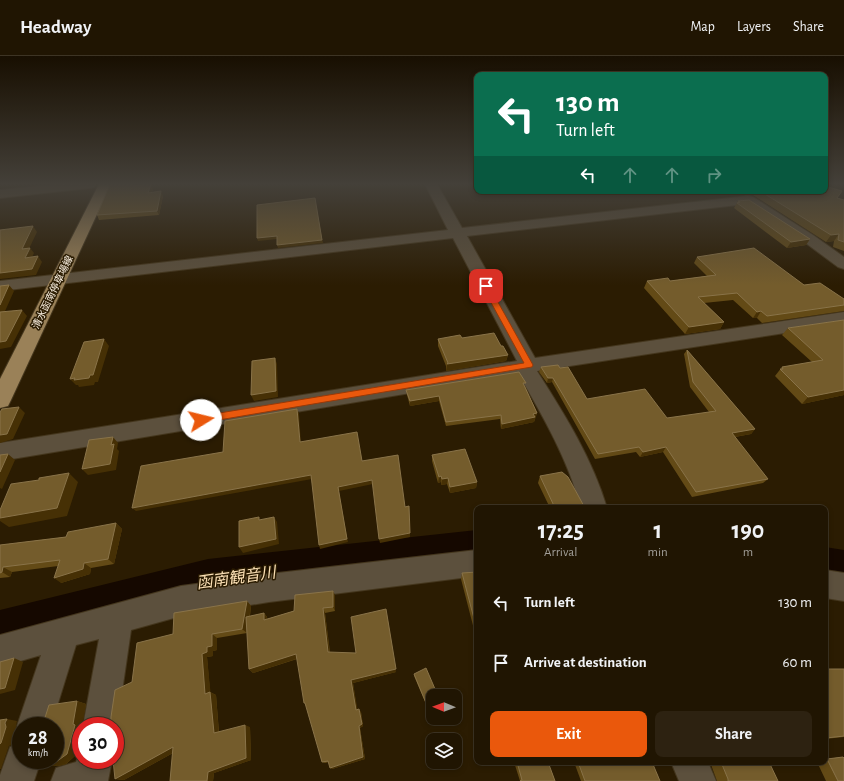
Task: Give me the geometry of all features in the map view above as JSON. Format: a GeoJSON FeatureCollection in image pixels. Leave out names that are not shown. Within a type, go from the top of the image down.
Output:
{"type":"FeatureCollection","features":[{"type":"Feature","properties":{"kind":"main road","name":"清水函南停車場線"},"geometry":{"type":"LineString","coordinates":[[0,400],[88,218]]}},
{"type":"Feature","properties":{"kind":"street"},"geometry":{"type":"LineString","coordinates":[[449,218],[579,462],[590,491],[593,505]]}},
{"type":"Feature","properties":{"kind":"street"},"geometry":{"type":"LineString","coordinates":[[0,286],[591,218]]}},
{"type":"Feature","properties":{"kind":"street"},"geometry":{"type":"LineString","coordinates":[[775,218],[844,264]]}},
{"type":"Feature","properties":{"kind":"street"},"geometry":{"type":"LineString","coordinates":[[0,452],[527,366],[844,318]]}},
{"type":"Feature","properties":{"kind":"street"},"geometry":{"type":"LineString","coordinates":[[0,651],[181,602],[267,588],[474,563]]}},
{"type":"Feature","properties":{"kind":"street"},"geometry":{"type":"LineString","coordinates":[[828,584],[844,587]]}},
{"type":"Feature","properties":{"kind":"street"},"geometry":{"type":"LineString","coordinates":[[102,717],[118,619]]}},
{"type":"Feature","properties":{"kind":"street"},"geometry":{"type":"LineString","coordinates":[[37,717],[64,633]]}},
{"type":"Feature","properties":{"kind":"street"},"geometry":{"type":"LineString","coordinates":[[690,765],[698,781]]}},
{"type":"Feature","properties":{"kind":"street"},"geometry":{"type":"LineString","coordinates":[[16,781],[20,769]]}},
{"type":"Feature","properties":{"kind":"street"},"geometry":{"type":"LineString","coordinates":[[69,781],[91,778],[92,769]]}},
{"type":"Feature","properties":{"kind":"building"},"geometry":{"type":"Polygon","coordinates":[[[257,218],[318,218],[322,240],[277,245],[277,236],[257,238],[257,218]]]}},
{"type":"Feature","properties":{"kind":"building"},"geometry":{"type":"Polygon","coordinates":[[[758,218],[777,218],[810,239],[791,242],[758,218]]]}},
{"type":"Feature","properties":{"kind":"building"},"geometry":{"type":"Polygon","coordinates":[[[803,218],[844,218],[844,242],[838,240],[839,234],[831,235],[803,218]]]}},
{"type":"Feature","properties":{"kind":"building"},"geometry":{"type":"Polygon","coordinates":[[[33,226],[22,249],[30,248],[25,258],[38,256],[32,269],[0,273],[0,230],[33,226]]]}},
{"type":"Feature","properties":{"kind":"building"},"geometry":{"type":"Polygon","coordinates":[[[754,248],[804,285],[820,283],[844,299],[844,305],[767,316],[761,311],[757,312],[737,293],[698,297],[724,322],[689,327],[647,281],[668,278],[670,281],[716,275],[697,257],[754,248]]]}},
{"type":"Feature","properties":{"kind":"building"},"geometry":{"type":"Polygon","coordinates":[[[9,285],[0,305],[0,286],[9,285]]]}},
{"type":"Feature","properties":{"kind":"building"},"geometry":{"type":"Polygon","coordinates":[[[22,310],[6,341],[0,342],[0,312],[22,310]]]}},
{"type":"Feature","properties":{"kind":"building"},"geometry":{"type":"Polygon","coordinates":[[[844,320],[844,390],[808,397],[780,369],[783,369],[782,367],[823,360],[788,328],[844,320]]]}},
{"type":"Feature","properties":{"kind":"building"},"geometry":{"type":"Polygon","coordinates":[[[494,333],[508,355],[447,364],[448,363],[438,339],[460,335],[462,338],[494,333]]]}},
{"type":"Feature","properties":{"kind":"building"},"geometry":{"type":"Polygon","coordinates":[[[104,339],[93,375],[90,375],[89,378],[74,380],[75,378],[70,379],[84,342],[104,339]]]}},
{"type":"Feature","properties":{"kind":"building"},"geometry":{"type":"Polygon","coordinates":[[[687,350],[755,429],[732,433],[768,479],[696,492],[666,447],[643,452],[639,447],[598,454],[553,378],[548,378],[541,367],[558,365],[560,368],[568,367],[587,399],[645,389],[667,418],[716,411],[693,382],[687,350]]]}},
{"type":"Feature","properties":{"kind":"building"},"geometry":{"type":"Polygon","coordinates":[[[275,358],[276,391],[251,395],[252,361],[275,358]]]}},
{"type":"Feature","properties":{"kind":"building"},"geometry":{"type":"Polygon","coordinates":[[[519,372],[526,383],[523,383],[537,413],[533,414],[535,417],[502,424],[501,415],[446,422],[439,396],[410,401],[406,390],[519,372]]]}},
{"type":"Feature","properties":{"kind":"building"},"geometry":{"type":"Polygon","coordinates":[[[19,407],[7,434],[0,435],[0,412],[2,409],[19,407]]]}},
{"type":"Feature","properties":{"kind":"building"},"geometry":{"type":"Polygon","coordinates":[[[297,409],[300,442],[357,432],[362,461],[398,455],[405,507],[409,506],[410,533],[379,539],[372,480],[338,487],[347,539],[319,545],[311,475],[132,508],[141,466],[223,452],[225,421],[297,409]]]}},
{"type":"Feature","properties":{"kind":"building"},"geometry":{"type":"Polygon","coordinates":[[[113,437],[111,445],[114,444],[110,464],[82,469],[89,440],[113,437]]]}},
{"type":"Feature","properties":{"kind":"building"},"geometry":{"type":"Polygon","coordinates":[[[465,449],[477,482],[450,487],[448,478],[442,479],[441,476],[439,477],[432,455],[465,449]]]}},
{"type":"Feature","properties":{"kind":"building"},"geometry":{"type":"Polygon","coordinates":[[[8,454],[0,472],[0,455],[8,454]]]}},
{"type":"Feature","properties":{"kind":"building"},"geometry":{"type":"Polygon","coordinates":[[[562,472],[568,477],[583,505],[554,505],[540,476],[562,472]]]}},
{"type":"Feature","properties":{"kind":"building"},"geometry":{"type":"Polygon","coordinates":[[[69,473],[57,508],[0,518],[0,510],[11,484],[39,480],[39,478],[69,473]]]}},
{"type":"Feature","properties":{"kind":"building"},"geometry":{"type":"Polygon","coordinates":[[[259,517],[259,520],[274,517],[276,539],[239,547],[239,521],[259,517]]]}},
{"type":"Feature","properties":{"kind":"building"},"geometry":{"type":"Polygon","coordinates":[[[116,523],[108,559],[84,563],[83,569],[54,578],[60,560],[3,567],[2,572],[0,573],[0,545],[66,537],[68,532],[116,523]]]}},
{"type":"Feature","properties":{"kind":"building"},"geometry":{"type":"Polygon","coordinates":[[[474,572],[474,619],[462,573],[474,572]]]}},
{"type":"Feature","properties":{"kind":"building"},"geometry":{"type":"Polygon","coordinates":[[[333,591],[333,607],[323,608],[328,652],[356,653],[351,617],[386,609],[396,669],[351,680],[356,710],[359,709],[362,724],[359,726],[363,757],[330,768],[328,761],[322,762],[304,703],[296,654],[249,669],[246,617],[264,613],[264,620],[294,611],[295,595],[333,591]]]}},
{"type":"Feature","properties":{"kind":"building"},"geometry":{"type":"Polygon","coordinates":[[[247,601],[242,629],[212,634],[212,646],[207,647],[207,652],[202,654],[205,694],[210,692],[214,733],[245,725],[246,758],[208,772],[207,781],[170,781],[173,747],[115,779],[114,769],[124,769],[124,717],[111,717],[115,690],[132,682],[137,643],[173,634],[174,613],[247,601]]]}},
{"type":"Feature","properties":{"kind":"building"},"geometry":{"type":"Polygon","coordinates":[[[14,658],[5,688],[0,689],[0,662],[14,658]]]}},
{"type":"Feature","properties":{"kind":"building"},"geometry":{"type":"Polygon","coordinates":[[[426,668],[435,689],[426,689],[426,703],[414,674],[426,668]]]}},
{"type":"Feature","properties":{"kind":"building"},"geometry":{"type":"Polygon","coordinates":[[[828,669],[844,669],[844,736],[828,738],[828,669]]]}},
{"type":"Feature","properties":{"kind":"building"},"geometry":{"type":"Polygon","coordinates":[[[77,701],[74,717],[72,717],[72,736],[67,754],[64,756],[64,717],[45,717],[49,705],[77,701]]]}},
{"type":"Feature","properties":{"kind":"building"},"geometry":{"type":"Polygon","coordinates":[[[7,719],[5,723],[6,727],[0,744],[0,720],[7,719]]]}},
{"type":"Feature","properties":{"kind":"building"},"geometry":{"type":"Polygon","coordinates":[[[844,758],[844,781],[838,781],[828,759],[844,758]]]}},
{"type":"Feature","properties":{"kind":"building"},"geometry":{"type":"Polygon","coordinates":[[[518,765],[549,765],[555,781],[520,781],[522,780],[518,765]]]}},
{"type":"Feature","properties":{"kind":"building"},"geometry":{"type":"Polygon","coordinates":[[[579,765],[653,765],[660,781],[585,781],[579,765]]]}},
{"type":"Feature","properties":{"kind":"building"},"geometry":{"type":"Polygon","coordinates":[[[722,765],[770,765],[778,781],[728,781],[722,765]]]}},
{"type":"Feature","properties":{"kind":"waterway","name":"函南観音川"},"geometry":{"type":"LineString","coordinates":[[0,631],[208,579],[474,548]]}},
{"type":"Feature","properties":{"kind":"waterway","name":"函南観音川"},"geometry":{"type":"LineString","coordinates":[[828,566],[844,569]]}},
{"type":"Feature","properties":{"kind":"route"},"geometry":{"type":"LineString","coordinates":[[201,420],[525,367],[529,365],[486,286]]}}]}
